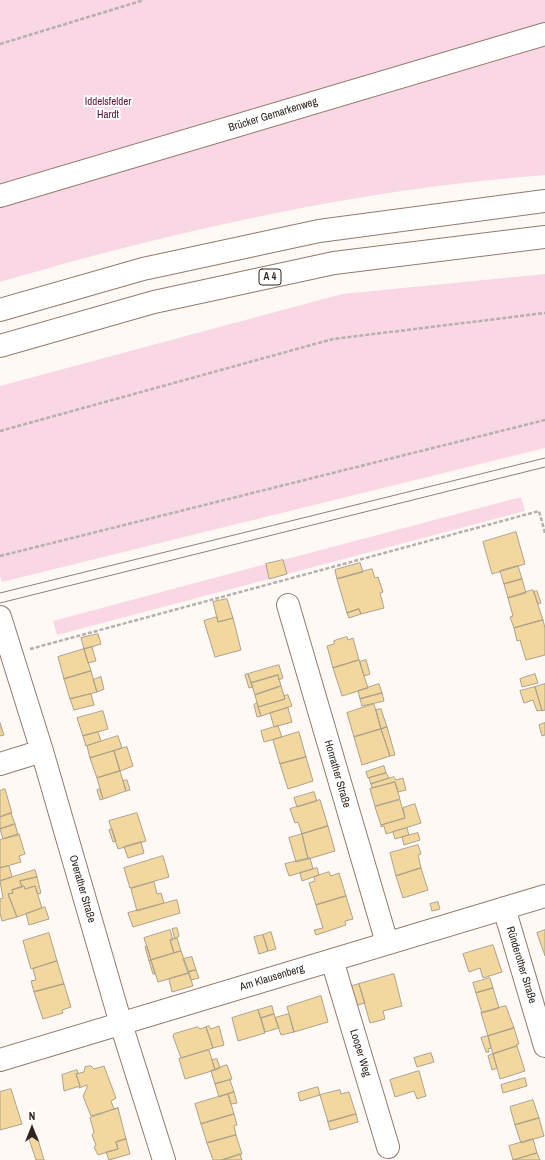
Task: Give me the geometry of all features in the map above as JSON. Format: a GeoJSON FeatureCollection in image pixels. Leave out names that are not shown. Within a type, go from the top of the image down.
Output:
{"type":"FeatureCollection","features":[{"type":"Feature","properties":{"kind":"main road","name":"Brücker Gemarkenweg"},"geometry":{"type":"LineString","coordinates":[[0,196],[545,34]]}},
{"type":"Feature","properties":{"kind":"main road"},"geometry":{"type":"LineString","coordinates":[[0,310],[143,269],[319,231],[545,201]]}},
{"type":"Feature","properties":{"kind":"main road","name":"A 4"},"geometry":{"type":"LineString","coordinates":[[0,346],[154,302],[334,262],[545,237]]}},
{"type":"Feature","properties":{"kind":"main road","name":"Honrather Straße"},"geometry":{"type":"LineString","coordinates":[[288,605],[387,943]]}},
{"type":"Feature","properties":{"kind":"main road","name":"Overather Straße"},"geometry":{"type":"LineString","coordinates":[[6,636],[42,751],[121,1024],[164,1160]]}},
{"type":"Feature","properties":{"kind":"main road"},"geometry":{"type":"LineString","coordinates":[[0,764],[42,751]]}},
{"type":"Feature","properties":{"kind":"main road","name":"Am Klausenberg"},"geometry":{"type":"LineString","coordinates":[[0,1060],[545,896]]}},
{"type":"Feature","properties":{"kind":"main road","name":"Ründerother Straße"},"geometry":{"type":"LineString","coordinates":[[504,908],[545,1046]]}},
{"type":"Feature","properties":{"kind":"main road","name":"Looper Weg"},"geometry":{"type":"LineString","coordinates":[[332,960],[388,1147]]}},
{"type":"Feature","properties":{"kind":"path"},"geometry":{"type":"LineString","coordinates":[[0,44],[144,0]]}},
{"type":"Feature","properties":{"kind":"path"},"geometry":{"type":"LineString","coordinates":[[0,431],[333,339],[545,314]]}},
{"type":"Feature","properties":{"kind":"path"},"geometry":{"type":"LineString","coordinates":[[0,556],[545,420]]}},
{"type":"Feature","properties":{"kind":"path"},"geometry":{"type":"LineString","coordinates":[[6,636],[539,511],[545,533]]}},
{"type":"Feature","properties":{"kind":"green space","name":"Iddelsfelder Hardt"},"geometry":{"type":"Polygon","coordinates":[[[0,0],[545,0],[545,175],[476,181],[407,190],[270,214],[134,245],[0,282],[0,0]]]}},
{"type":"Feature","properties":{"kind":"green space"},"geometry":{"type":"Polygon","coordinates":[[[545,274],[545,448],[2,582],[0,576],[0,386],[342,294],[545,274]]]}},
{"type":"Feature","properties":{"kind":"green space"},"geometry":{"type":"Polygon","coordinates":[[[521,497],[525,511],[287,574],[283,560],[521,497]]]}},
{"type":"Feature","properties":{"kind":"green space"},"geometry":{"type":"Polygon","coordinates":[[[266,564],[269,579],[57,635],[53,621],[266,564]]]}},
{"type":"Feature","properties":{"kind":"building"},"geometry":{"type":"Polygon","coordinates":[[[516,532],[525,564],[492,574],[483,542],[516,532]]]}},
{"type":"Feature","properties":{"kind":"building"},"geometry":{"type":"Polygon","coordinates":[[[283,560],[287,574],[269,579],[266,564],[283,560]]]}},
{"type":"Feature","properties":{"kind":"building"},"geometry":{"type":"Polygon","coordinates":[[[360,563],[363,572],[337,579],[335,570],[360,563]]]}},
{"type":"Feature","properties":{"kind":"building"},"geometry":{"type":"Polygon","coordinates":[[[518,566],[522,579],[504,584],[500,571],[518,566]]]}},
{"type":"Feature","properties":{"kind":"building"},"geometry":{"type":"Polygon","coordinates":[[[372,569],[375,578],[378,577],[383,592],[380,593],[384,608],[361,614],[359,609],[347,613],[337,579],[372,569]]]}},
{"type":"Feature","properties":{"kind":"building"},"geometry":{"type":"Polygon","coordinates":[[[522,579],[526,593],[508,598],[504,584],[522,579]]]}},
{"type":"Feature","properties":{"kind":"building"},"geometry":{"type":"Polygon","coordinates":[[[533,590],[543,620],[514,628],[510,617],[513,616],[508,598],[533,590]]]}},
{"type":"Feature","properties":{"kind":"building"},"geometry":{"type":"Polygon","coordinates":[[[537,591],[541,603],[538,604],[534,592],[537,591]]]}},
{"type":"Feature","properties":{"kind":"building"},"geometry":{"type":"Polygon","coordinates":[[[227,599],[233,618],[218,622],[213,602],[227,599]]]}},
{"type":"Feature","properties":{"kind":"building"},"geometry":{"type":"Polygon","coordinates":[[[359,609],[361,614],[349,618],[347,613],[359,609]]]}},
{"type":"Feature","properties":{"kind":"building"},"geometry":{"type":"Polygon","coordinates":[[[217,617],[218,622],[233,618],[241,650],[215,657],[204,621],[217,617]]]}},
{"type":"Feature","properties":{"kind":"building"},"geometry":{"type":"Polygon","coordinates":[[[543,620],[545,628],[545,655],[526,660],[520,640],[517,641],[514,628],[543,620]]]}},
{"type":"Feature","properties":{"kind":"building"},"geometry":{"type":"Polygon","coordinates":[[[98,634],[101,644],[84,649],[81,638],[98,634]]]}},
{"type":"Feature","properties":{"kind":"building"},"geometry":{"type":"Polygon","coordinates":[[[347,637],[348,640],[353,638],[359,660],[333,668],[327,646],[334,644],[334,641],[347,637]]]}},
{"type":"Feature","properties":{"kind":"building"},"geometry":{"type":"Polygon","coordinates":[[[92,647],[96,661],[88,663],[84,649],[92,647]]]}},
{"type":"Feature","properties":{"kind":"building"},"geometry":{"type":"Polygon","coordinates":[[[84,649],[91,671],[64,679],[58,657],[84,649]]]}},
{"type":"Feature","properties":{"kind":"building"},"geometry":{"type":"Polygon","coordinates":[[[359,660],[368,688],[342,696],[333,668],[359,660]]]}},
{"type":"Feature","properties":{"kind":"building"},"geometry":{"type":"Polygon","coordinates":[[[366,660],[370,674],[364,676],[360,662],[366,660]]]}},
{"type":"Feature","properties":{"kind":"building"},"geometry":{"type":"Polygon","coordinates":[[[279,665],[283,678],[279,680],[278,675],[251,683],[248,674],[279,665]]]}},
{"type":"Feature","properties":{"kind":"building"},"geometry":{"type":"Polygon","coordinates":[[[91,671],[97,692],[70,699],[64,679],[91,671]]]}},
{"type":"Feature","properties":{"kind":"building"},"geometry":{"type":"Polygon","coordinates":[[[248,674],[253,687],[249,688],[245,675],[248,674]]]}},
{"type":"Feature","properties":{"kind":"building"},"geometry":{"type":"Polygon","coordinates":[[[535,674],[538,683],[522,687],[520,679],[535,674]]]}},
{"type":"Feature","properties":{"kind":"building"},"geometry":{"type":"Polygon","coordinates":[[[278,675],[281,686],[255,695],[251,683],[278,675]]]}},
{"type":"Feature","properties":{"kind":"building"},"geometry":{"type":"Polygon","coordinates":[[[101,677],[104,689],[97,692],[93,680],[101,677]]]}},
{"type":"Feature","properties":{"kind":"building"},"geometry":{"type":"Polygon","coordinates":[[[379,684],[382,693],[360,699],[358,691],[379,684]]]}},
{"type":"Feature","properties":{"kind":"building"},"geometry":{"type":"Polygon","coordinates":[[[545,684],[545,710],[542,711],[535,687],[545,684]]]}},
{"type":"Feature","properties":{"kind":"building"},"geometry":{"type":"Polygon","coordinates":[[[281,686],[285,699],[258,707],[255,695],[281,686]]]}},
{"type":"Feature","properties":{"kind":"building"},"geometry":{"type":"Polygon","coordinates":[[[535,687],[542,710],[537,711],[533,700],[524,703],[520,691],[535,687]]]}},
{"type":"Feature","properties":{"kind":"building"},"geometry":{"type":"Polygon","coordinates":[[[382,693],[384,701],[362,706],[360,699],[382,693]]]}},
{"type":"Feature","properties":{"kind":"building"},"geometry":{"type":"Polygon","coordinates":[[[91,694],[94,705],[74,710],[70,699],[91,694]]]}},
{"type":"Feature","properties":{"kind":"building"},"geometry":{"type":"Polygon","coordinates":[[[288,695],[292,706],[261,716],[258,707],[285,699],[284,696],[288,695]]]}},
{"type":"Feature","properties":{"kind":"building"},"geometry":{"type":"Polygon","coordinates":[[[257,703],[261,716],[257,717],[254,705],[257,703]]]}},
{"type":"Feature","properties":{"kind":"building"},"geometry":{"type":"Polygon","coordinates":[[[374,704],[381,729],[354,737],[347,713],[374,704]]]}},
{"type":"Feature","properties":{"kind":"building"},"geometry":{"type":"Polygon","coordinates":[[[288,708],[292,722],[274,727],[270,713],[288,708]]]}},
{"type":"Feature","properties":{"kind":"building"},"geometry":{"type":"Polygon","coordinates":[[[381,709],[387,727],[381,729],[376,710],[381,709]]]}},
{"type":"Feature","properties":{"kind":"building"},"geometry":{"type":"Polygon","coordinates":[[[103,711],[108,729],[83,736],[77,718],[103,711]]]}},
{"type":"Feature","properties":{"kind":"building"},"geometry":{"type":"Polygon","coordinates":[[[0,723],[4,735],[0,736],[0,723]]]}},
{"type":"Feature","properties":{"kind":"building"},"geometry":{"type":"Polygon","coordinates":[[[545,723],[545,735],[542,736],[539,725],[545,723]]]}},
{"type":"Feature","properties":{"kind":"building"},"geometry":{"type":"Polygon","coordinates":[[[278,726],[282,737],[264,742],[261,731],[278,726]]]}},
{"type":"Feature","properties":{"kind":"building"},"geometry":{"type":"Polygon","coordinates":[[[387,727],[395,755],[390,756],[381,729],[387,727]]]}},
{"type":"Feature","properties":{"kind":"building"},"geometry":{"type":"Polygon","coordinates":[[[381,729],[390,756],[362,765],[354,737],[381,729]]]}},
{"type":"Feature","properties":{"kind":"building"},"geometry":{"type":"Polygon","coordinates":[[[98,732],[101,741],[86,746],[83,736],[98,732]]]}},
{"type":"Feature","properties":{"kind":"building"},"geometry":{"type":"Polygon","coordinates":[[[299,732],[306,757],[280,764],[273,740],[299,732]]]}},
{"type":"Feature","properties":{"kind":"building"},"geometry":{"type":"Polygon","coordinates":[[[118,736],[122,748],[90,758],[87,746],[118,736]]]}},
{"type":"Feature","properties":{"kind":"building"},"geometry":{"type":"Polygon","coordinates":[[[127,747],[133,766],[120,771],[114,751],[127,747]]]}},
{"type":"Feature","properties":{"kind":"building"},"geometry":{"type":"Polygon","coordinates":[[[114,751],[120,771],[97,778],[90,758],[114,751]]]}},
{"type":"Feature","properties":{"kind":"building"},"geometry":{"type":"Polygon","coordinates":[[[306,757],[313,781],[288,789],[280,764],[306,757]]]}},
{"type":"Feature","properties":{"kind":"building"},"geometry":{"type":"Polygon","coordinates":[[[384,766],[386,773],[368,778],[366,772],[384,766]]]}},
{"type":"Feature","properties":{"kind":"building"},"geometry":{"type":"Polygon","coordinates":[[[120,771],[126,791],[103,799],[97,778],[120,771]]]}},
{"type":"Feature","properties":{"kind":"building"},"geometry":{"type":"Polygon","coordinates":[[[386,773],[389,778],[371,784],[369,778],[386,773]]]}},
{"type":"Feature","properties":{"kind":"building"},"geometry":{"type":"Polygon","coordinates":[[[394,777],[396,780],[403,778],[406,790],[398,792],[395,782],[372,788],[371,784],[394,777]]]}},
{"type":"Feature","properties":{"kind":"building"},"geometry":{"type":"Polygon","coordinates":[[[127,780],[130,790],[126,791],[123,781],[127,780]]]}},
{"type":"Feature","properties":{"kind":"building"},"geometry":{"type":"Polygon","coordinates":[[[395,782],[400,799],[375,806],[370,789],[395,782]]]}},
{"type":"Feature","properties":{"kind":"building"},"geometry":{"type":"Polygon","coordinates":[[[5,789],[12,813],[0,817],[0,791],[5,789]]]}},
{"type":"Feature","properties":{"kind":"building"},"geometry":{"type":"Polygon","coordinates":[[[100,789],[103,799],[100,800],[97,790],[100,789]]]}},
{"type":"Feature","properties":{"kind":"building"},"geometry":{"type":"Polygon","coordinates":[[[314,792],[317,801],[297,807],[294,798],[314,792]]]}},
{"type":"Feature","properties":{"kind":"building"},"geometry":{"type":"Polygon","coordinates":[[[320,800],[328,826],[302,834],[298,822],[295,823],[290,809],[320,800]]]}},
{"type":"Feature","properties":{"kind":"building"},"geometry":{"type":"Polygon","coordinates":[[[400,800],[405,818],[381,825],[375,807],[400,800]]]}},
{"type":"Feature","properties":{"kind":"building"},"geometry":{"type":"Polygon","coordinates":[[[415,804],[421,823],[386,834],[384,826],[381,827],[381,825],[405,818],[403,808],[415,804]]]}},
{"type":"Feature","properties":{"kind":"building"},"geometry":{"type":"Polygon","coordinates":[[[11,813],[15,824],[0,829],[0,817],[11,813]]]}},
{"type":"Feature","properties":{"kind":"building"},"geometry":{"type":"Polygon","coordinates":[[[137,813],[146,841],[118,849],[109,821],[137,813]]]}},
{"type":"Feature","properties":{"kind":"building"},"geometry":{"type":"Polygon","coordinates":[[[15,824],[18,835],[3,839],[0,829],[15,824]]]}},
{"type":"Feature","properties":{"kind":"building"},"geometry":{"type":"Polygon","coordinates":[[[328,826],[335,851],[308,859],[302,834],[328,826]]]}},
{"type":"Feature","properties":{"kind":"building"},"geometry":{"type":"Polygon","coordinates":[[[407,828],[409,835],[395,839],[393,832],[407,828]]]}},
{"type":"Feature","properties":{"kind":"building"},"geometry":{"type":"Polygon","coordinates":[[[112,829],[116,841],[113,842],[109,830],[112,829]]]}},
{"type":"Feature","properties":{"kind":"building"},"geometry":{"type":"Polygon","coordinates":[[[418,833],[420,840],[404,845],[402,837],[418,833]]]}},
{"type":"Feature","properties":{"kind":"building"},"geometry":{"type":"Polygon","coordinates":[[[19,834],[25,854],[19,856],[21,862],[0,868],[0,840],[19,834]]]}},
{"type":"Feature","properties":{"kind":"building"},"geometry":{"type":"Polygon","coordinates":[[[302,834],[308,859],[296,862],[289,838],[302,834]]]}},
{"type":"Feature","properties":{"kind":"building"},"geometry":{"type":"Polygon","coordinates":[[[141,842],[144,853],[128,858],[124,847],[141,842]]]}},
{"type":"Feature","properties":{"kind":"building"},"geometry":{"type":"Polygon","coordinates":[[[418,845],[421,854],[418,855],[421,868],[396,876],[390,853],[418,845]]]}},
{"type":"Feature","properties":{"kind":"building"},"geometry":{"type":"Polygon","coordinates":[[[163,856],[169,877],[130,888],[124,868],[163,856]]]}},
{"type":"Feature","properties":{"kind":"building"},"geometry":{"type":"Polygon","coordinates":[[[310,858],[313,869],[289,876],[285,864],[310,858]]]}},
{"type":"Feature","properties":{"kind":"building"},"geometry":{"type":"Polygon","coordinates":[[[9,866],[12,877],[0,881],[0,868],[9,866]]]}},
{"type":"Feature","properties":{"kind":"building"},"geometry":{"type":"Polygon","coordinates":[[[317,868],[319,875],[302,881],[300,873],[317,868]]]}},
{"type":"Feature","properties":{"kind":"building"},"geometry":{"type":"Polygon","coordinates":[[[421,868],[428,890],[403,898],[396,876],[421,868]]]}},
{"type":"Feature","properties":{"kind":"building"},"geometry":{"type":"Polygon","coordinates":[[[35,870],[37,877],[20,881],[22,887],[12,890],[13,893],[8,894],[17,917],[2,921],[0,913],[0,899],[3,898],[0,881],[35,870]]]}},
{"type":"Feature","properties":{"kind":"building"},"geometry":{"type":"Polygon","coordinates":[[[329,872],[331,876],[339,873],[346,896],[316,905],[309,883],[315,881],[314,877],[329,872]]]}},
{"type":"Feature","properties":{"kind":"building"},"geometry":{"type":"Polygon","coordinates":[[[37,877],[41,893],[38,894],[35,886],[25,889],[24,886],[22,887],[20,881],[37,877]]]}},
{"type":"Feature","properties":{"kind":"building"},"geometry":{"type":"Polygon","coordinates":[[[154,882],[157,894],[161,893],[164,903],[137,911],[131,889],[154,882]]]}},
{"type":"Feature","properties":{"kind":"building"},"geometry":{"type":"Polygon","coordinates":[[[24,886],[25,889],[35,886],[42,908],[17,917],[8,894],[13,893],[12,890],[24,886]]]}},
{"type":"Feature","properties":{"kind":"building"},"geometry":{"type":"Polygon","coordinates":[[[346,896],[353,919],[345,921],[346,925],[316,935],[314,930],[323,928],[316,905],[346,896]]]}},
{"type":"Feature","properties":{"kind":"building"},"geometry":{"type":"Polygon","coordinates":[[[177,900],[180,913],[133,927],[128,913],[177,900]]]}},
{"type":"Feature","properties":{"kind":"building"},"geometry":{"type":"Polygon","coordinates":[[[438,902],[440,909],[432,911],[430,904],[438,902]]]}},
{"type":"Feature","properties":{"kind":"building"},"geometry":{"type":"Polygon","coordinates":[[[45,907],[49,919],[29,925],[26,914],[45,907]]]}},
{"type":"Feature","properties":{"kind":"building"},"geometry":{"type":"Polygon","coordinates":[[[177,928],[179,936],[175,939],[172,929],[177,928]]]}},
{"type":"Feature","properties":{"kind":"building"},"geometry":{"type":"Polygon","coordinates":[[[170,930],[173,940],[170,940],[174,953],[151,960],[144,938],[170,930]]]}},
{"type":"Feature","properties":{"kind":"building"},"geometry":{"type":"Polygon","coordinates":[[[545,930],[545,956],[537,933],[545,930]]]}},
{"type":"Feature","properties":{"kind":"building"},"geometry":{"type":"Polygon","coordinates":[[[271,932],[276,949],[268,951],[263,935],[271,932]]]}},
{"type":"Feature","properties":{"kind":"building"},"geometry":{"type":"Polygon","coordinates":[[[49,933],[57,961],[31,969],[23,941],[49,933]]]}},
{"type":"Feature","properties":{"kind":"building"},"geometry":{"type":"Polygon","coordinates":[[[263,935],[268,951],[259,954],[254,937],[263,935]]]}},
{"type":"Feature","properties":{"kind":"building"},"geometry":{"type":"Polygon","coordinates":[[[177,938],[181,951],[174,953],[170,940],[177,938]]]}},
{"type":"Feature","properties":{"kind":"building"},"geometry":{"type":"Polygon","coordinates":[[[493,945],[502,972],[483,978],[480,968],[469,972],[463,954],[493,945]]]}},
{"type":"Feature","properties":{"kind":"building"},"geometry":{"type":"Polygon","coordinates":[[[147,946],[151,960],[149,961],[145,947],[147,946]]]}},
{"type":"Feature","properties":{"kind":"building"},"geometry":{"type":"Polygon","coordinates":[[[181,951],[189,973],[158,982],[151,960],[181,951]]]}},
{"type":"Feature","properties":{"kind":"building"},"geometry":{"type":"Polygon","coordinates":[[[192,957],[196,970],[188,972],[183,959],[192,957]]]}},
{"type":"Feature","properties":{"kind":"building"},"geometry":{"type":"Polygon","coordinates":[[[151,960],[155,974],[153,974],[149,961],[151,960]]]}},
{"type":"Feature","properties":{"kind":"building"},"geometry":{"type":"Polygon","coordinates":[[[57,961],[64,984],[34,992],[31,981],[36,980],[33,969],[57,961]]]}},
{"type":"Feature","properties":{"kind":"building"},"geometry":{"type":"Polygon","coordinates":[[[196,970],[199,978],[191,980],[188,972],[196,970]]]}},
{"type":"Feature","properties":{"kind":"building"},"geometry":{"type":"Polygon","coordinates":[[[189,973],[193,986],[172,992],[169,979],[189,973]]]}},
{"type":"Feature","properties":{"kind":"building"},"geometry":{"type":"Polygon","coordinates":[[[394,974],[402,1006],[383,1011],[385,1019],[370,1023],[359,984],[394,974]]]}},
{"type":"Feature","properties":{"kind":"building"},"geometry":{"type":"Polygon","coordinates":[[[490,978],[493,988],[476,993],[473,983],[490,978]]]}},
{"type":"Feature","properties":{"kind":"building"},"geometry":{"type":"Polygon","coordinates":[[[64,984],[71,1007],[62,1010],[63,1013],[43,1019],[34,992],[64,984]]]}},
{"type":"Feature","properties":{"kind":"building"},"geometry":{"type":"Polygon","coordinates":[[[359,984],[365,1003],[351,1007],[345,988],[359,984]]]}},
{"type":"Feature","properties":{"kind":"building"},"geometry":{"type":"Polygon","coordinates":[[[493,988],[499,1008],[482,1013],[476,993],[493,988]]]}},
{"type":"Feature","properties":{"kind":"building"},"geometry":{"type":"Polygon","coordinates":[[[321,996],[328,1022],[294,1032],[287,1007],[321,996]]]}},
{"type":"Feature","properties":{"kind":"building"},"geometry":{"type":"Polygon","coordinates":[[[272,1006],[274,1014],[261,1018],[258,1010],[272,1006]]]}},
{"type":"Feature","properties":{"kind":"building"},"geometry":{"type":"Polygon","coordinates":[[[506,1006],[514,1028],[488,1036],[481,1013],[506,1006]]]}},
{"type":"Feature","properties":{"kind":"building"},"geometry":{"type":"Polygon","coordinates":[[[258,1010],[265,1033],[238,1041],[232,1018],[258,1010]]]}},
{"type":"Feature","properties":{"kind":"building"},"geometry":{"type":"Polygon","coordinates":[[[274,1014],[279,1028],[265,1032],[261,1018],[274,1014]]]}},
{"type":"Feature","properties":{"kind":"building"},"geometry":{"type":"Polygon","coordinates":[[[289,1014],[294,1032],[281,1035],[275,1018],[289,1014]]]}},
{"type":"Feature","properties":{"kind":"building"},"geometry":{"type":"Polygon","coordinates":[[[209,1026],[211,1029],[219,1026],[224,1045],[213,1048],[206,1027],[209,1026]]]}},
{"type":"Feature","properties":{"kind":"building"},"geometry":{"type":"Polygon","coordinates":[[[198,1027],[200,1029],[206,1027],[213,1048],[181,1058],[173,1036],[174,1034],[198,1027]]]}},
{"type":"Feature","properties":{"kind":"building"},"geometry":{"type":"Polygon","coordinates":[[[514,1028],[519,1044],[493,1054],[488,1036],[514,1028]]]}},
{"type":"Feature","properties":{"kind":"building"},"geometry":{"type":"Polygon","coordinates":[[[488,1036],[491,1048],[488,1049],[489,1052],[486,1052],[481,1038],[488,1036]]]}},
{"type":"Feature","properties":{"kind":"building"},"geometry":{"type":"Polygon","coordinates":[[[517,1046],[525,1071],[500,1079],[493,1054],[517,1046]]]}},
{"type":"Feature","properties":{"kind":"building"},"geometry":{"type":"Polygon","coordinates":[[[209,1050],[215,1070],[185,1079],[179,1059],[209,1050]]]}},
{"type":"Feature","properties":{"kind":"building"},"geometry":{"type":"Polygon","coordinates":[[[431,1053],[434,1062],[417,1067],[414,1058],[431,1053]]]}},
{"type":"Feature","properties":{"kind":"building"},"geometry":{"type":"Polygon","coordinates":[[[493,1054],[497,1068],[492,1070],[488,1056],[493,1054]]]}},
{"type":"Feature","properties":{"kind":"building"},"geometry":{"type":"Polygon","coordinates":[[[217,1059],[220,1068],[215,1070],[212,1060],[217,1059]]]}},
{"type":"Feature","properties":{"kind":"building"},"geometry":{"type":"Polygon","coordinates":[[[227,1065],[232,1079],[215,1084],[211,1071],[227,1065]]]}},
{"type":"Feature","properties":{"kind":"building"},"geometry":{"type":"Polygon","coordinates":[[[91,1066],[94,1069],[104,1066],[116,1098],[111,1101],[114,1109],[118,1108],[91,1116],[83,1096],[87,1085],[79,1088],[80,1086],[76,1074],[84,1072],[85,1067],[91,1066]]]}},
{"type":"Feature","properties":{"kind":"building"},"geometry":{"type":"Polygon","coordinates":[[[77,1070],[78,1073],[76,1074],[80,1086],[64,1091],[62,1075],[77,1070]]]}},
{"type":"Feature","properties":{"kind":"building"},"geometry":{"type":"Polygon","coordinates":[[[419,1071],[426,1096],[417,1099],[414,1091],[395,1097],[390,1080],[419,1071]]]}},
{"type":"Feature","properties":{"kind":"building"},"geometry":{"type":"Polygon","coordinates":[[[525,1078],[527,1086],[503,1093],[501,1085],[525,1078]]]}},
{"type":"Feature","properties":{"kind":"building"},"geometry":{"type":"Polygon","coordinates":[[[230,1080],[234,1092],[219,1097],[215,1084],[230,1080]]]}},
{"type":"Feature","properties":{"kind":"building"},"geometry":{"type":"Polygon","coordinates":[[[318,1087],[320,1095],[300,1101],[298,1093],[318,1087]]]}},
{"type":"Feature","properties":{"kind":"building"},"geometry":{"type":"Polygon","coordinates":[[[11,1089],[22,1124],[0,1130],[0,1092],[11,1089]]]}},
{"type":"Feature","properties":{"kind":"building"},"geometry":{"type":"Polygon","coordinates":[[[340,1090],[341,1094],[349,1092],[356,1114],[328,1122],[320,1095],[340,1090]]]}},
{"type":"Feature","properties":{"kind":"building"},"geometry":{"type":"Polygon","coordinates":[[[234,1092],[237,1103],[231,1104],[228,1094],[234,1092]]]}},
{"type":"Feature","properties":{"kind":"building"},"geometry":{"type":"Polygon","coordinates":[[[228,1094],[234,1114],[201,1124],[195,1104],[228,1094]]]}},
{"type":"Feature","properties":{"kind":"building"},"geometry":{"type":"Polygon","coordinates":[[[533,1100],[539,1118],[515,1125],[510,1107],[533,1100]]]}},
{"type":"Feature","properties":{"kind":"building"},"geometry":{"type":"Polygon","coordinates":[[[118,1108],[126,1139],[116,1142],[118,1149],[98,1155],[94,1147],[96,1145],[92,1135],[94,1132],[90,1118],[118,1108]]]}},
{"type":"Feature","properties":{"kind":"building"},"geometry":{"type":"Polygon","coordinates":[[[234,1114],[237,1125],[234,1126],[236,1135],[207,1143],[201,1124],[234,1114]]]}},
{"type":"Feature","properties":{"kind":"building"},"geometry":{"type":"Polygon","coordinates":[[[356,1114],[358,1122],[330,1130],[328,1122],[356,1114]]]}},
{"type":"Feature","properties":{"kind":"building"},"geometry":{"type":"Polygon","coordinates":[[[539,1118],[544,1136],[521,1143],[515,1125],[539,1118]]]}},
{"type":"Feature","properties":{"kind":"building"},"geometry":{"type":"Polygon","coordinates":[[[236,1135],[242,1154],[222,1160],[213,1160],[207,1143],[236,1135]]]}},
{"type":"Feature","properties":{"kind":"building"},"geometry":{"type":"Polygon","coordinates":[[[37,1136],[44,1160],[36,1160],[29,1139],[37,1136]]]}},
{"type":"Feature","properties":{"kind":"building"},"geometry":{"type":"Polygon","coordinates":[[[126,1139],[130,1154],[109,1160],[106,1152],[118,1149],[116,1142],[126,1139]]]}},
{"type":"Feature","properties":{"kind":"building"},"geometry":{"type":"Polygon","coordinates":[[[533,1139],[537,1153],[513,1160],[509,1146],[533,1139]]]}},
{"type":"Feature","properties":{"kind":"building"},"geometry":{"type":"Polygon","coordinates":[[[537,1153],[540,1160],[514,1160],[537,1153]]]}},
{"type":"Feature","properties":{"kind":"building"},"geometry":{"type":"Polygon","coordinates":[[[240,1154],[242,1160],[222,1160],[240,1154]]]}},
{"type":"Feature","properties":{"kind":"tram line"},"geometry":{"type":"LineString","coordinates":[[0,593],[545,458]]}},
{"type":"Feature","properties":{"kind":"tram line"},"geometry":{"type":"LineString","coordinates":[[0,603],[545,467]]}}]}
